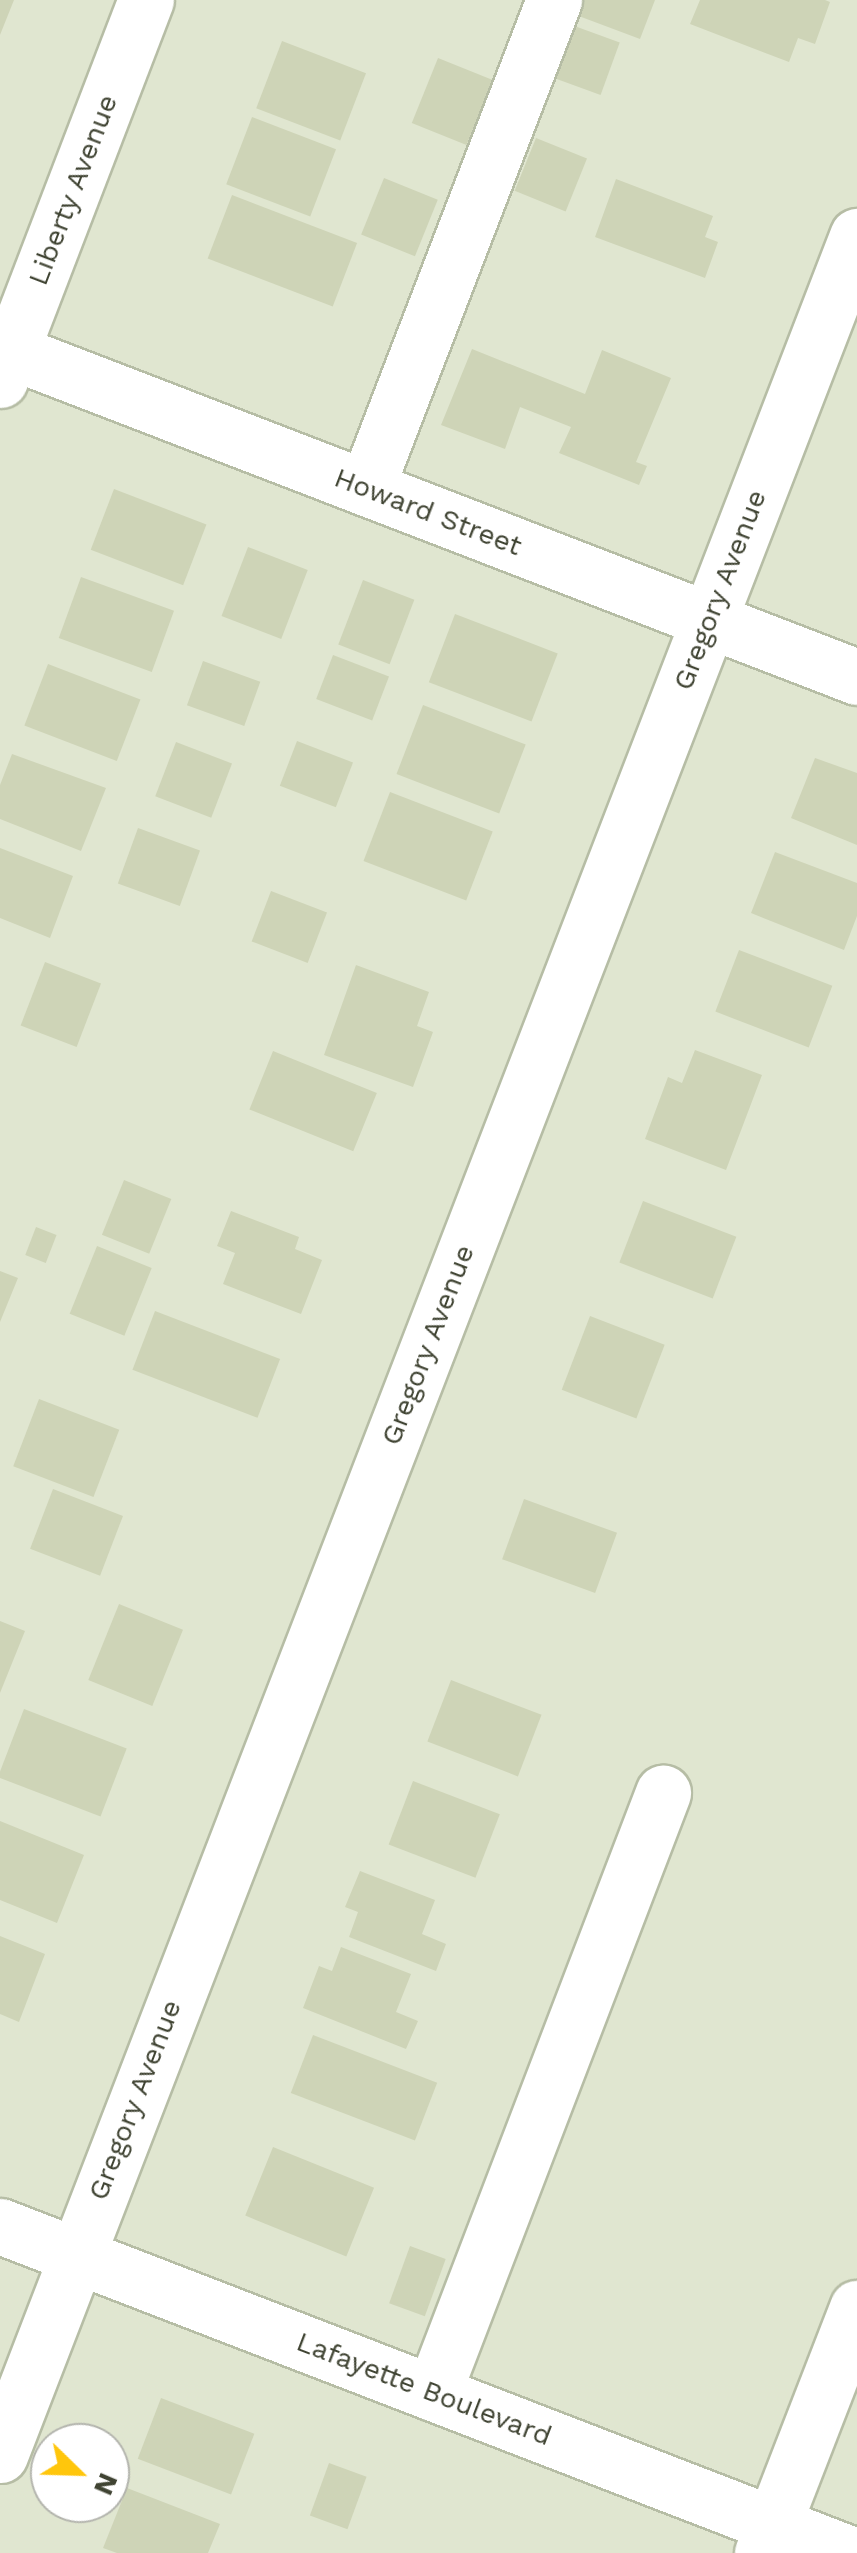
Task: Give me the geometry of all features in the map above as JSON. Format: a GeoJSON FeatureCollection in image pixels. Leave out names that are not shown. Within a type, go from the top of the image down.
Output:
{"type":"FeatureCollection","features":[{"type":"Feature","properties":{"kind":"street","name":"Liberty Avenue"},"geometry":{"type":"LineString","coordinates":[[4,359],[146,0]]}},
{"type":"Feature","properties":{"kind":"street"},"geometry":{"type":"LineString","coordinates":[[366,488],[554,0]]}},
{"type":"Feature","properties":{"kind":"street","name":"Gregory Avenue"},"geometry":{"type":"LineString","coordinates":[[0,2454],[857,236]]}},
{"type":"Feature","properties":{"kind":"street","name":"Howard Street"},"geometry":{"type":"LineString","coordinates":[[4,359],[366,488],[857,677]]}},
{"type":"Feature","properties":{"kind":"street"},"geometry":{"type":"LineString","coordinates":[[432,2393],[662,1793]]}},
{"type":"Feature","properties":{"kind":"street","name":"Lafayette Boulevard"},"geometry":{"type":"LineString","coordinates":[[0,2226],[432,2393],[768,2538],[848,2553]]}},
{"type":"Feature","properties":{"kind":"street"},"geometry":{"type":"LineString","coordinates":[[768,2538],[857,2308]]}},
{"type":"Feature","properties":{"kind":"shaded area"},"geometry":{"type":"Polygon","coordinates":[[[0,0],[857,0],[857,2553],[0,2553],[0,0]]]}},
{"type":"Feature","properties":{"kind":"building"},"geometry":{"type":"Polygon","coordinates":[[[0,0],[14,0],[0,35],[0,0]]]}},
{"type":"Feature","properties":{"kind":"building"},"geometry":{"type":"Polygon","coordinates":[[[582,0],[655,0],[640,39],[576,15],[582,0]]]}},
{"type":"Feature","properties":{"kind":"building"},"geometry":{"type":"Polygon","coordinates":[[[700,0],[830,2],[815,44],[798,38],[789,62],[690,24],[700,0]]]}},
{"type":"Feature","properties":{"kind":"building"},"geometry":{"type":"Polygon","coordinates":[[[569,24],[620,42],[601,95],[550,77],[569,24]]]}},
{"type":"Feature","properties":{"kind":"building"},"geometry":{"type":"Polygon","coordinates":[[[282,41],[366,73],[340,140],[256,108],[282,41]]]}},
{"type":"Feature","properties":{"kind":"building"},"geometry":{"type":"Polygon","coordinates":[[[438,58],[493,80],[466,145],[412,123],[438,58]]]}},
{"type":"Feature","properties":{"kind":"building"},"geometry":{"type":"Polygon","coordinates":[[[252,117],[336,149],[310,216],[226,184],[252,117]]]}},
{"type":"Feature","properties":{"kind":"building"},"geometry":{"type":"Polygon","coordinates":[[[536,138],[587,159],[566,211],[515,191],[536,138]]]}},
{"type":"Feature","properties":{"kind":"building"},"geometry":{"type":"Polygon","coordinates":[[[384,178],[438,200],[415,256],[361,235],[384,178]]]}},
{"type":"Feature","properties":{"kind":"building"},"geometry":{"type":"Polygon","coordinates":[[[616,179],[713,216],[705,237],[718,242],[705,278],[595,237],[616,179]]]}},
{"type":"Feature","properties":{"kind":"building"},"geometry":{"type":"Polygon","coordinates":[[[232,195],[357,243],[333,307],[208,258],[232,195]]]}},
{"type":"Feature","properties":{"kind":"building"},"geometry":{"type":"Polygon","coordinates":[[[472,349],[585,394],[602,350],[671,378],[636,462],[647,466],[639,485],[559,453],[571,427],[520,407],[505,449],[441,425],[472,349]]]}},
{"type":"Feature","properties":{"kind":"building"},"geometry":{"type":"Polygon","coordinates":[[[114,489],[206,524],[183,585],[91,550],[114,489]]]}},
{"type":"Feature","properties":{"kind":"building"},"geometry":{"type":"Polygon","coordinates":[[[248,547],[308,570],[281,639],[221,616],[248,547]]]}},
{"type":"Feature","properties":{"kind":"building"},"geometry":{"type":"Polygon","coordinates":[[[81,577],[174,611],[152,672],[59,638],[81,577]]]}},
{"type":"Feature","properties":{"kind":"building"},"geometry":{"type":"Polygon","coordinates":[[[363,580],[414,600],[390,664],[338,644],[363,580]]]}},
{"type":"Feature","properties":{"kind":"building"},"geometry":{"type":"Polygon","coordinates":[[[455,614],[558,653],[532,722],[429,682],[455,614]]]}},
{"type":"Feature","properties":{"kind":"building"},"geometry":{"type":"Polygon","coordinates":[[[333,655],[389,677],[372,720],[316,699],[333,655]]]}},
{"type":"Feature","properties":{"kind":"building"},"geometry":{"type":"Polygon","coordinates":[[[203,661],[260,682],[244,726],[187,705],[203,661]]]}},
{"type":"Feature","properties":{"kind":"building"},"geometry":{"type":"Polygon","coordinates":[[[48,664],[140,699],[117,761],[24,726],[48,664]]]}},
{"type":"Feature","properties":{"kind":"building"},"geometry":{"type":"Polygon","coordinates":[[[423,705],[526,744],[499,814],[396,774],[423,705]]]}},
{"type":"Feature","properties":{"kind":"building"},"geometry":{"type":"Polygon","coordinates":[[[297,741],[353,763],[336,807],[280,786],[297,741]]]}},
{"type":"Feature","properties":{"kind":"building"},"geometry":{"type":"Polygon","coordinates":[[[176,742],[232,764],[211,818],[155,796],[176,742]]]}},
{"type":"Feature","properties":{"kind":"building"},"geometry":{"type":"Polygon","coordinates":[[[12,754],[106,788],[81,851],[0,819],[0,785],[12,754]]]}},
{"type":"Feature","properties":{"kind":"building"},"geometry":{"type":"Polygon","coordinates":[[[815,758],[857,773],[857,845],[791,818],[815,758]]]}},
{"type":"Feature","properties":{"kind":"building"},"geometry":{"type":"Polygon","coordinates":[[[390,792],[493,831],[466,901],[363,861],[390,792]]]}},
{"type":"Feature","properties":{"kind":"building"},"geometry":{"type":"Polygon","coordinates":[[[138,828],[200,851],[180,906],[118,883],[138,828]]]}},
{"type":"Feature","properties":{"kind":"building"},"geometry":{"type":"Polygon","coordinates":[[[0,848],[73,876],[50,938],[0,918],[0,848]]]}},
{"type":"Feature","properties":{"kind":"building"},"geometry":{"type":"Polygon","coordinates":[[[775,852],[857,883],[857,916],[844,950],[751,913],[775,852]]]}},
{"type":"Feature","properties":{"kind":"building"},"geometry":{"type":"Polygon","coordinates":[[[271,891],[327,913],[308,963],[252,941],[271,891]]]}},
{"type":"Feature","properties":{"kind":"building"},"geometry":{"type":"Polygon","coordinates":[[[739,950],[832,986],[809,1047],[715,1012],[739,950]]]}},
{"type":"Feature","properties":{"kind":"building"},"geometry":{"type":"Polygon","coordinates":[[[45,962],[101,984],[77,1047],[21,1025],[45,962]]]}},
{"type":"Feature","properties":{"kind":"building"},"geometry":{"type":"Polygon","coordinates":[[[356,965],[429,992],[417,1026],[433,1032],[413,1087],[324,1055],[356,965]]]}},
{"type":"Feature","properties":{"kind":"building"},"geometry":{"type":"Polygon","coordinates":[[[695,1050],[762,1075],[726,1170],[645,1139],[668,1077],[682,1083],[695,1050]]]}},
{"type":"Feature","properties":{"kind":"building"},"geometry":{"type":"Polygon","coordinates":[[[273,1051],[377,1093],[353,1151],[249,1109],[273,1051]]]}},
{"type":"Feature","properties":{"kind":"building"},"geometry":{"type":"Polygon","coordinates":[[[124,1180],[171,1199],[149,1254],[102,1235],[124,1180]]]}},
{"type":"Feature","properties":{"kind":"building"},"geometry":{"type":"Polygon","coordinates":[[[643,1201],[736,1237],[713,1298],[619,1263],[643,1201]]]}},
{"type":"Feature","properties":{"kind":"building"},"geometry":{"type":"Polygon","coordinates":[[[231,1211],[299,1237],[295,1249],[322,1260],[301,1314],[223,1284],[235,1253],[217,1246],[231,1211]]]}},
{"type":"Feature","properties":{"kind":"building"},"geometry":{"type":"Polygon","coordinates":[[[36,1227],[57,1235],[46,1263],[25,1255],[36,1227]]]}},
{"type":"Feature","properties":{"kind":"building"},"geometry":{"type":"Polygon","coordinates":[[[97,1246],[152,1268],[124,1336],[70,1314],[97,1246]]]}},
{"type":"Feature","properties":{"kind":"building"},"geometry":{"type":"Polygon","coordinates":[[[0,1271],[18,1278],[0,1322],[0,1271]]]}},
{"type":"Feature","properties":{"kind":"building"},"geometry":{"type":"Polygon","coordinates":[[[155,1311],[280,1359],[258,1418],[132,1370],[155,1311]]]}},
{"type":"Feature","properties":{"kind":"building"},"geometry":{"type":"Polygon","coordinates":[[[590,1316],[665,1345],[636,1418],[562,1390],[590,1316]]]}},
{"type":"Feature","properties":{"kind":"building"},"geometry":{"type":"Polygon","coordinates":[[[39,1399],[119,1430],[93,1497],[13,1466],[39,1399]]]}},
{"type":"Feature","properties":{"kind":"building"},"geometry":{"type":"Polygon","coordinates":[[[53,1489],[123,1516],[100,1576],[30,1549],[53,1489]]]}},
{"type":"Feature","properties":{"kind":"building"},"geometry":{"type":"Polygon","coordinates":[[[524,1499],[617,1533],[595,1593],[502,1559],[524,1499]]]}},
{"type":"Feature","properties":{"kind":"building"},"geometry":{"type":"Polygon","coordinates":[[[119,1604],[183,1630],[152,1706],[88,1680],[119,1604]]]}},
{"type":"Feature","properties":{"kind":"building"},"geometry":{"type":"Polygon","coordinates":[[[0,1621],[25,1631],[0,1693],[0,1621]]]}},
{"type":"Feature","properties":{"kind":"building"},"geometry":{"type":"Polygon","coordinates":[[[451,1680],[542,1715],[518,1776],[427,1742],[451,1680]]]}},
{"type":"Feature","properties":{"kind":"building"},"geometry":{"type":"Polygon","coordinates":[[[24,1709],[127,1748],[101,1817],[0,1778],[24,1709]]]}},
{"type":"Feature","properties":{"kind":"building"},"geometry":{"type":"Polygon","coordinates":[[[413,1781],[500,1814],[475,1878],[389,1844],[413,1781]]]}},
{"type":"Feature","properties":{"kind":"building"},"geometry":{"type":"Polygon","coordinates":[[[0,1821],[84,1855],[57,1923],[0,1900],[0,1821]]]}},
{"type":"Feature","properties":{"kind":"building"},"geometry":{"type":"Polygon","coordinates":[[[360,1871],[435,1900],[422,1934],[446,1944],[436,1971],[349,1937],[358,1912],[345,1907],[360,1871]]]}},
{"type":"Feature","properties":{"kind":"building"},"geometry":{"type":"Polygon","coordinates":[[[0,1936],[45,1954],[19,2022],[0,2014],[0,1936]]]}},
{"type":"Feature","properties":{"kind":"building"},"geometry":{"type":"Polygon","coordinates":[[[341,1947],[411,1974],[396,2012],[418,2021],[406,2049],[303,2008],[319,1966],[332,1971],[341,1947]]]}},
{"type":"Feature","properties":{"kind":"building"},"geometry":{"type":"Polygon","coordinates":[[[313,2035],[437,2083],[415,2141],[291,2093],[313,2035]]]}},
{"type":"Feature","properties":{"kind":"building"},"geometry":{"type":"Polygon","coordinates":[[[273,2147],[374,2188],[346,2256],[245,2216],[273,2147]]]}},
{"type":"Feature","properties":{"kind":"building"},"geometry":{"type":"Polygon","coordinates":[[[410,2246],[446,2259],[425,2316],[389,2303],[410,2246]]]}},
{"type":"Feature","properties":{"kind":"building"},"geometry":{"type":"Polygon","coordinates":[[[161,2398],[254,2434],[231,2495],[138,2459],[161,2398]]]}},
{"type":"Feature","properties":{"kind":"building"},"geometry":{"type":"Polygon","coordinates":[[[329,2463],[367,2477],[347,2529],[310,2516],[329,2463]]]}},
{"type":"Feature","properties":{"kind":"building"},"geometry":{"type":"Polygon","coordinates":[[[130,2489],[220,2524],[208,2553],[117,2553],[103,2548],[113,2523],[130,2523],[130,2489]]]}}]}
